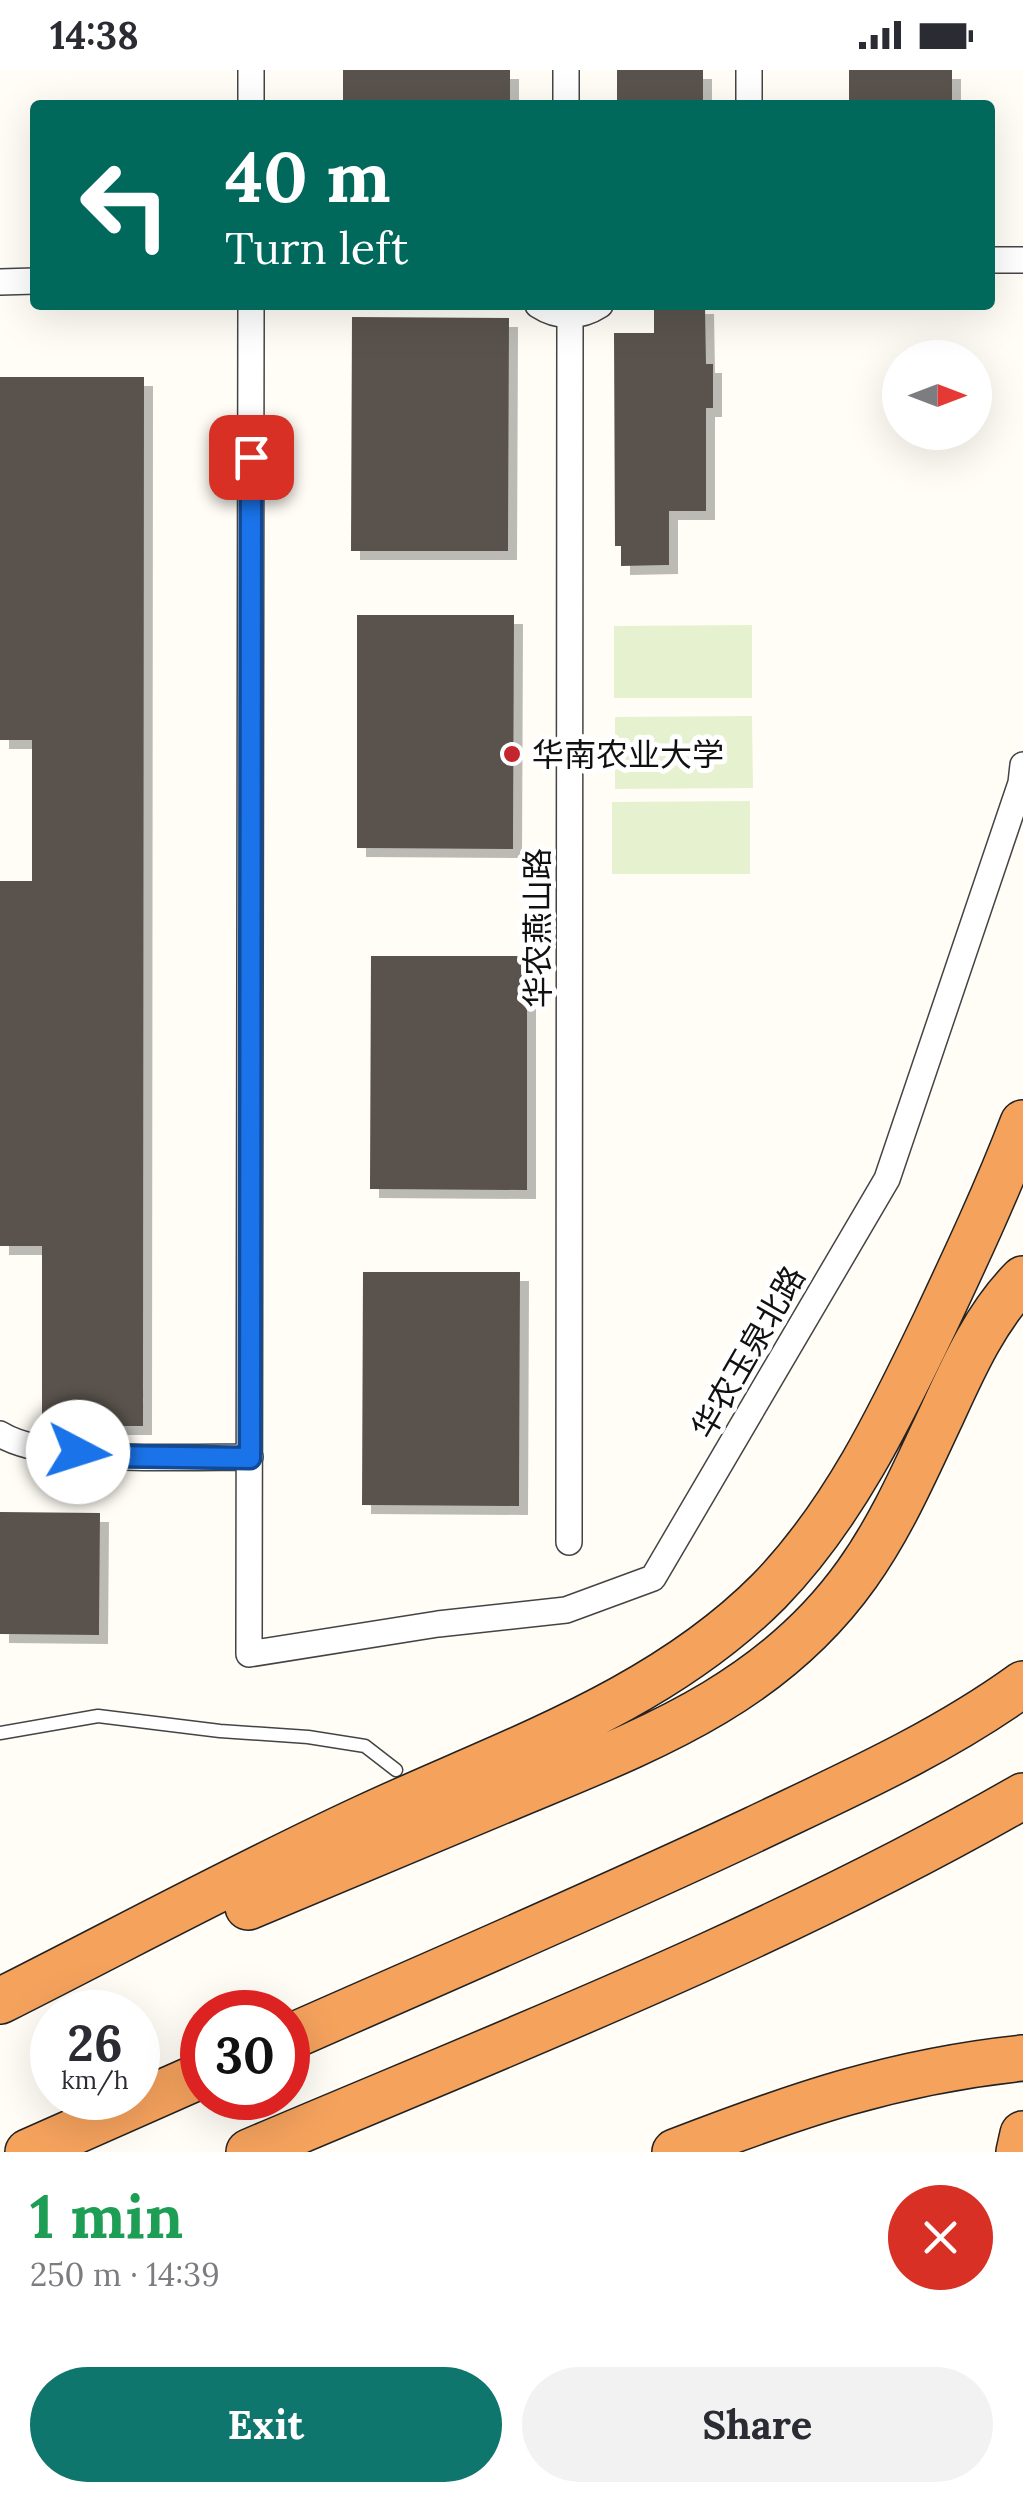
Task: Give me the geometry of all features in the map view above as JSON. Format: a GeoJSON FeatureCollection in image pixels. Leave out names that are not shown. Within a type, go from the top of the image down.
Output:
{"type":"FeatureCollection","features":[{"type":"Feature","properties":{"kind":"highway"},"geometry":{"type":"LineString","coordinates":[[0,2001],[362,1819],[608,1707],[654,1682],[729,1626],[768,1592],[802,1554],[861,1467],[898,1401],[1023,1123]]}},
{"type":"Feature","properties":{"kind":"highway"},"geometry":{"type":"LineString","coordinates":[[0,2010],[634,1746],[684,1722],[747,1684],[800,1638],[855,1577],[899,1506],[978,1341],[1023,1279]]}},
{"type":"Feature","properties":{"kind":"highway"},"geometry":{"type":"LineString","coordinates":[[310,2028],[667,1870],[834,1791],[956,1728],[1023,1684]]}},
{"type":"Feature","properties":{"kind":"highway"},"geometry":{"type":"LineString","coordinates":[[249,2152],[737,1943],[878,1874],[1023,1796]]}},
{"type":"Feature","properties":{"kind":"highway"},"geometry":{"type":"LineString","coordinates":[[291,2152],[514,2040]]}},
{"type":"Feature","properties":{"kind":"highway"},"geometry":{"type":"LineString","coordinates":[[675,2152],[776,2113],[895,2077],[1023,2058]]}},
{"type":"Feature","properties":{"kind":"highway"},"geometry":{"type":"LineString","coordinates":[[28,2152],[180,2085]]}},
{"type":"Feature","properties":{"kind":"highway"},"geometry":{"type":"LineString","coordinates":[[0,2134],[43,2120]]}},
{"type":"Feature","properties":{"kind":"highway"},"geometry":{"type":"LineString","coordinates":[[1019,2152],[1023,2134]]}},
{"type":"Feature","properties":{"kind":"street"},"geometry":{"type":"LineString","coordinates":[[252,70],[252,100]]}},
{"type":"Feature","properties":{"kind":"street"},"geometry":{"type":"LineString","coordinates":[[566,70],[566,100]]}},
{"type":"Feature","properties":{"kind":"street"},"geometry":{"type":"LineString","coordinates":[[749,70],[749,100]]}},
{"type":"Feature","properties":{"kind":"street"},"geometry":{"type":"LineString","coordinates":[[995,260],[1023,260]]}},
{"type":"Feature","properties":{"kind":"street"},"geometry":{"type":"LineString","coordinates":[[0,282],[30,281]]}},
{"type":"Feature","properties":{"kind":"street"},"geometry":{"type":"LineString","coordinates":[[0,1434],[14,1443],[109,1456],[250,1458],[251,310]]}},
{"type":"Feature","properties":{"kind":"street"},"geometry":{"type":"LineString","coordinates":[[544,310],[570,315],[591,310]]}},
{"type":"Feature","properties":{"kind":"street","name":"华农燕山路"},"geometry":{"type":"LineString","coordinates":[[569,1542],[570,315]]}},
{"type":"Feature","properties":{"kind":"street","name":"华农玉泉北路"},"geometry":{"type":"LineString","coordinates":[[250,1458],[249,1654],[438,1624],[566,1610],[654,1578],[888,1179],[1021,783],[1023,766]]}},
{"type":"Feature","properties":{"kind":"lane"},"geometry":{"type":"LineString","coordinates":[[0,1733],[98,1716],[365,1746],[396,1770]]}},
{"type":"Feature","properties":{"kind":"green space"},"geometry":{"type":"Polygon","coordinates":[[[752,625],[752,698],[614,698],[614,626],[752,625]]]}},
{"type":"Feature","properties":{"kind":"green space"},"geometry":{"type":"Polygon","coordinates":[[[752,716],[753,788],[615,789],[615,717],[752,716]]]}},
{"type":"Feature","properties":{"kind":"green space"},"geometry":{"type":"Polygon","coordinates":[[[750,801],[750,874],[612,874],[612,802],[750,801]]]}},
{"type":"Feature","properties":{"kind":"building"},"geometry":{"type":"Polygon","coordinates":[[[343,70],[510,70],[510,100],[343,100],[343,70]]]}},
{"type":"Feature","properties":{"kind":"building"},"geometry":{"type":"Polygon","coordinates":[[[617,70],[703,70],[703,100],[617,100],[617,70]]]}},
{"type":"Feature","properties":{"kind":"building"},"geometry":{"type":"Polygon","coordinates":[[[849,70],[952,70],[952,100],[849,100],[849,70]]]}},
{"type":"Feature","properties":{"kind":"building"},"geometry":{"type":"Polygon","coordinates":[[[654,310],[705,310],[706,364],[713,364],[713,408],[706,408],[706,511],[669,511],[669,565],[621,566],[621,546],[615,546],[614,333],[654,333],[654,310]]]}},
{"type":"Feature","properties":{"kind":"building"},"geometry":{"type":"Polygon","coordinates":[[[352,317],[509,318],[508,551],[351,551],[352,317]]]}},
{"type":"Feature","properties":{"kind":"building"},"geometry":{"type":"Polygon","coordinates":[[[0,377],[144,377],[143,1426],[42,1426],[42,1246],[0,1246],[0,881],[32,881],[32,740],[0,740],[0,377]]]}},
{"type":"Feature","properties":{"kind":"building"},"geometry":{"type":"Polygon","coordinates":[[[357,615],[514,615],[513,849],[357,848],[357,615]]]}},
{"type":"Feature","properties":{"kind":"building"},"geometry":{"type":"Polygon","coordinates":[[[371,956],[527,956],[527,1190],[370,1189],[371,956]]]}},
{"type":"Feature","properties":{"kind":"building"},"geometry":{"type":"Polygon","coordinates":[[[363,1272],[520,1272],[519,1506],[362,1505],[363,1272]]]}},
{"type":"Feature","properties":{"kind":"building"},"geometry":{"type":"Polygon","coordinates":[[[0,1512],[100,1513],[99,1635],[0,1634],[0,1512]]]}},
{"type":"Feature","properties":{"kind":"place","name":"华南农业大学"},"geometry":{"type":"Point","coordinates":[512,754]}},
{"type":"Feature","properties":{"kind":"route"},"geometry":{"type":"LineString","coordinates":[[78,1452],[250,1458],[251,457]]}}]}
